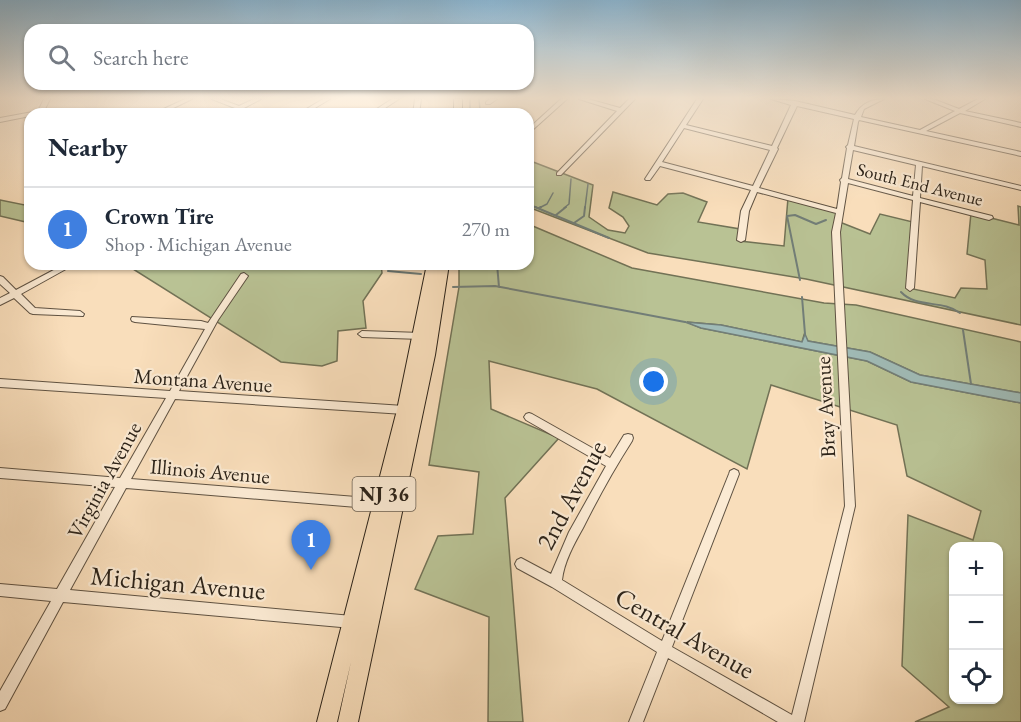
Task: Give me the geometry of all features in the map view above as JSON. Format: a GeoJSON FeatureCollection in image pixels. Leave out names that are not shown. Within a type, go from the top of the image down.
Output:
{"type":"FeatureCollection","features":[{"type":"Feature","properties":{"kind":"highway","name":"NJ 36"},"geometry":{"type":"LineString","coordinates":[[327,722],[404,410],[421,336],[432,270]]}},
{"type":"Feature","properties":{"kind":"highway","name":"NJ 36"},"geometry":{"type":"LineString","coordinates":[[348,722],[428,355],[442,270]]}},
{"type":"Feature","properties":{"kind":"street"},"geometry":{"type":"LineString","coordinates":[[559,174],[599,133]]}},
{"type":"Feature","properties":{"kind":"street"},"geometry":{"type":"LineString","coordinates":[[648,178],[678,133]]}},
{"type":"Feature","properties":{"kind":"street"},"geometry":{"type":"LineString","coordinates":[[710,133],[775,149]]}},
{"type":"Feature","properties":{"kind":"street"},"geometry":{"type":"LineString","coordinates":[[741,240],[743,216],[782,133]]}},
{"type":"Feature","properties":{"kind":"street","name":"Bray Avenue"},"geometry":{"type":"LineString","coordinates":[[797,722],[850,506],[837,211],[853,133]]}},
{"type":"Feature","properties":{"kind":"street"},"geometry":{"type":"LineString","coordinates":[[928,133],[1021,154]]}},
{"type":"Feature","properties":{"kind":"street"},"geometry":{"type":"LineString","coordinates":[[849,147],[1021,188]]}},
{"type":"Feature","properties":{"kind":"street"},"geometry":{"type":"LineString","coordinates":[[658,163],[837,211]]}},
{"type":"Feature","properties":{"kind":"street"},"geometry":{"type":"LineString","coordinates":[[910,288],[920,164]]}},
{"type":"Feature","properties":{"kind":"street","name":"South End Avenue"},"geometry":{"type":"LineString","coordinates":[[843,180],[989,218]]}},
{"type":"Feature","properties":{"kind":"street"},"geometry":{"type":"LineString","coordinates":[[0,302],[60,270]]}},
{"type":"Feature","properties":{"kind":"street","name":"Virginia Avenue"},"geometry":{"type":"LineString","coordinates":[[0,704],[210,327],[244,276]]}},
{"type":"Feature","properties":{"kind":"street"},"geometry":{"type":"LineString","coordinates":[[0,279],[33,311],[80,314]]}},
{"type":"Feature","properties":{"kind":"street"},"geometry":{"type":"LineString","coordinates":[[135,319],[201,324],[210,327]]}},
{"type":"Feature","properties":{"kind":"street"},"geometry":{"type":"LineString","coordinates":[[362,334],[421,336]]}},
{"type":"Feature","properties":{"kind":"street","name":"Montana Avenue"},"geometry":{"type":"LineString","coordinates":[[0,383],[404,410]]}},
{"type":"Feature","properties":{"kind":"street"},"geometry":{"type":"LineString","coordinates":[[529,417],[612,464]]}},
{"type":"Feature","properties":{"kind":"street","name":"2nd Avenue"},"geometry":{"type":"LineString","coordinates":[[556,579],[612,464],[628,438]]}},
{"type":"Feature","properties":{"kind":"street","name":"Illinois Avenue"},"geometry":{"type":"LineString","coordinates":[[0,473],[381,504]]}},
{"type":"Feature","properties":{"kind":"street"},"geometry":{"type":"LineString","coordinates":[[636,722],[734,474]]}},
{"type":"Feature","properties":{"kind":"street","name":"Central Avenue"},"geometry":{"type":"LineString","coordinates":[[521,564],[556,579],[663,649],[791,722]]}},
{"type":"Feature","properties":{"kind":"street","name":"Michigan Avenue"},"geometry":{"type":"LineString","coordinates":[[0,590],[352,622]]}},
{"type":"Feature","properties":{"kind":"green space"},"geometry":{"type":"Polygon","coordinates":[[[534,162],[593,185],[589,217],[608,230],[625,233],[629,226],[623,217],[609,208],[613,192],[657,205],[668,194],[683,193],[707,202],[698,222],[740,229],[740,241],[784,246],[788,198],[838,211],[837,221],[870,234],[880,214],[917,223],[913,289],[955,298],[961,288],[987,289],[985,260],[967,254],[971,213],[1019,225],[1018,206],[1021,207],[1021,325],[806,279],[648,253],[534,209],[534,162]]]}},
{"type":"Feature","properties":{"kind":"green space"},"geometry":{"type":"Polygon","coordinates":[[[0,200],[24,205],[24,222],[0,216],[0,200]]]}},
{"type":"Feature","properties":{"kind":"green space"},"geometry":{"type":"Polygon","coordinates":[[[534,227],[632,268],[824,303],[856,305],[1021,342],[1021,393],[920,375],[870,352],[808,341],[804,335],[802,342],[721,325],[687,322],[701,328],[867,361],[911,382],[1021,403],[1021,722],[915,722],[949,707],[902,666],[908,515],[973,540],[981,511],[907,476],[897,425],[771,385],[747,469],[597,389],[489,361],[491,409],[559,438],[505,498],[523,722],[488,722],[489,617],[415,589],[438,536],[473,534],[479,472],[429,465],[459,287],[459,270],[534,270],[534,227]]]}},
{"type":"Feature","properties":{"kind":"green space"},"geometry":{"type":"Polygon","coordinates":[[[135,270],[382,270],[382,273],[363,301],[366,328],[338,331],[337,361],[322,366],[281,362],[135,270]]]}},
{"type":"Feature","properties":{"kind":"water"},"geometry":{"type":"Polygon","coordinates":[[[685,322],[721,325],[802,342],[805,334],[808,341],[870,352],[920,375],[1021,393],[1021,403],[911,382],[867,361],[701,328],[685,322]]]}},
{"type":"Feature","properties":{"kind":"waterway"},"geometry":{"type":"LineString","coordinates":[[564,208],[569,204],[571,179]]}},
{"type":"Feature","properties":{"kind":"waterway"},"geometry":{"type":"LineString","coordinates":[[585,208],[588,184]]}},
{"type":"Feature","properties":{"kind":"waterway"},"geometry":{"type":"LineString","coordinates":[[539,208],[547,204],[553,193]]}},
{"type":"Feature","properties":{"kind":"waterway"},"geometry":{"type":"LineString","coordinates":[[534,206],[538,208]]}},
{"type":"Feature","properties":{"kind":"waterway"},"geometry":{"type":"LineString","coordinates":[[535,207],[609,238]]}},
{"type":"Feature","properties":{"kind":"waterway"},"geometry":{"type":"LineString","coordinates":[[556,215],[566,207]]}},
{"type":"Feature","properties":{"kind":"waterway"},"geometry":{"type":"LineString","coordinates":[[574,223],[584,216],[585,207]]}},
{"type":"Feature","properties":{"kind":"waterway"},"geometry":{"type":"LineString","coordinates":[[800,280],[787,216],[795,215],[816,224],[826,220]]}},
{"type":"Feature","properties":{"kind":"waterway"},"geometry":{"type":"LineString","coordinates":[[498,270],[499,287]]}},
{"type":"Feature","properties":{"kind":"waterway"},"geometry":{"type":"LineString","coordinates":[[388,271],[421,274]]}},
{"type":"Feature","properties":{"kind":"waterway"},"geometry":{"type":"LineString","coordinates":[[453,287],[499,287]]}},
{"type":"Feature","properties":{"kind":"waterway"},"geometry":{"type":"LineString","coordinates":[[499,287],[685,322]]}},
{"type":"Feature","properties":{"kind":"waterway"},"geometry":{"type":"LineString","coordinates":[[901,292],[914,300],[945,306],[960,313]]}},
{"type":"Feature","properties":{"kind":"waterway"},"geometry":{"type":"LineString","coordinates":[[802,297],[805,334]]}},
{"type":"Feature","properties":{"kind":"waterway"},"geometry":{"type":"LineString","coordinates":[[963,330],[971,384]]}},
{"type":"Feature","properties":{"kind":"place","name":"Crown Tire"},"geometry":{"type":"Point","coordinates":[311,570]}}]}
